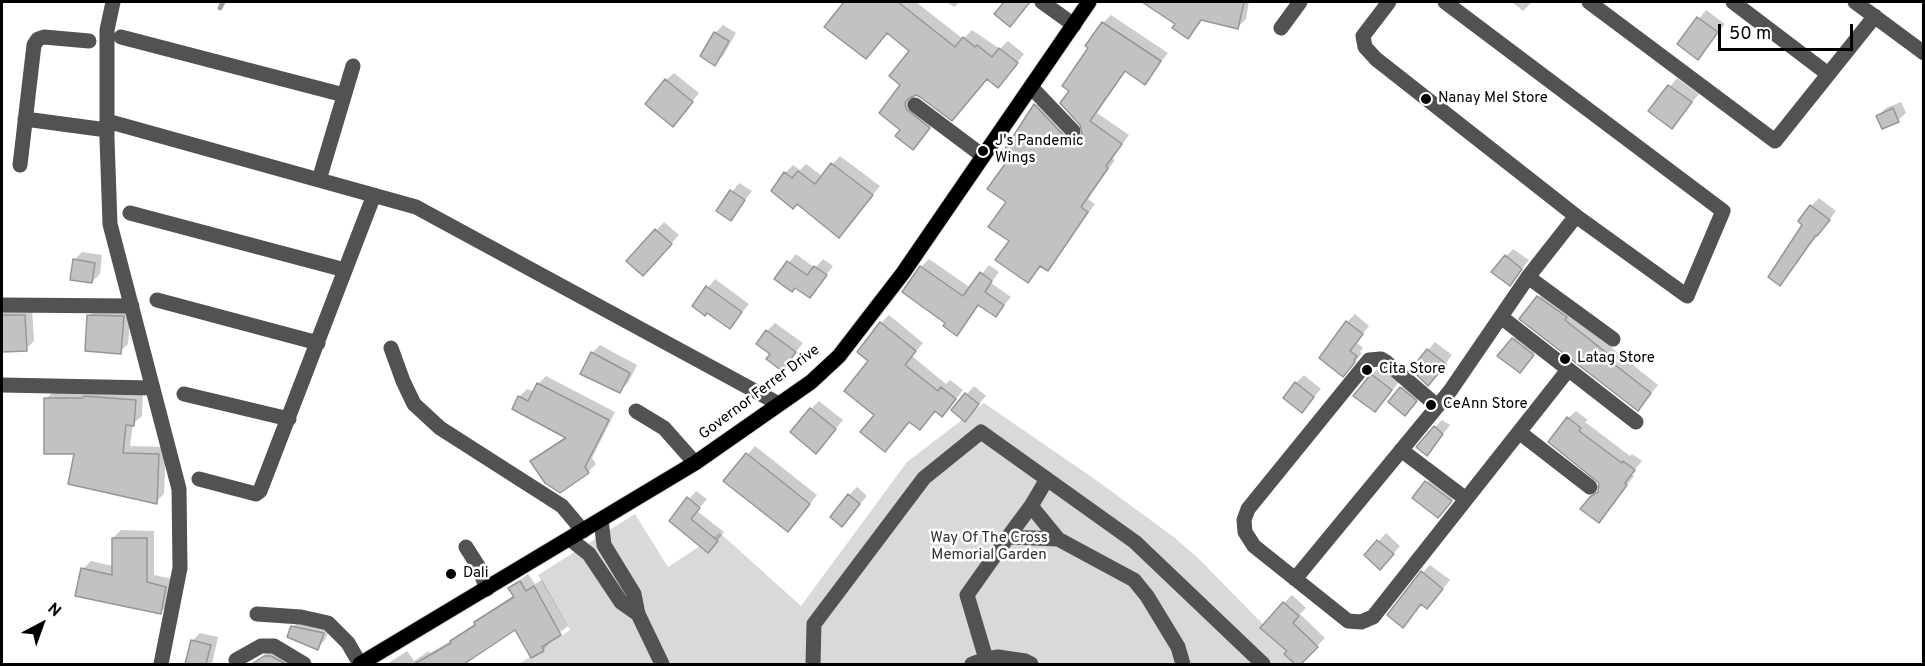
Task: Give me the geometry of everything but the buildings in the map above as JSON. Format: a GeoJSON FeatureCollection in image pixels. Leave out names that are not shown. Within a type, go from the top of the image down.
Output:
{"type":"FeatureCollection","features":[{"type":"Feature","properties":{"kind":"main road","name":"Governor Ferrer Drive"},"geometry":{"type":"LineString","coordinates":[[360,664],[487,590],[695,463],[811,382],[839,356],[903,273],[1089,2]]}},
{"type":"Feature","properties":{"kind":"street"},"geometry":{"type":"LineString","coordinates":[[113,2],[107,30],[110,224],[179,489],[180,568],[161,664]]}},
{"type":"Feature","properties":{"kind":"street"},"geometry":{"type":"LineString","coordinates":[[1042,2],[1074,25]]}},
{"type":"Feature","properties":{"kind":"street"},"geometry":{"type":"LineString","coordinates":[[1281,28],[1300,2]]}},
{"type":"Feature","properties":{"kind":"street"},"geometry":{"type":"LineString","coordinates":[[1389,2],[1363,36],[1365,47],[1376,59],[1576,216],[1687,296],[1723,212],[1445,2]]}},
{"type":"Feature","properties":{"kind":"street"},"geometry":{"type":"LineString","coordinates":[[1590,2],[1775,141],[1875,16]]}},
{"type":"Feature","properties":{"kind":"street"},"geometry":{"type":"LineString","coordinates":[[1733,2],[1828,74]]}},
{"type":"Feature","properties":{"kind":"street"},"geometry":{"type":"LineString","coordinates":[[1855,2],[1923,53]]}},
{"type":"Feature","properties":{"kind":"street"},"geometry":{"type":"LineString","coordinates":[[20,165],[34,45],[38,39],[44,37],[89,41]]}},
{"type":"Feature","properties":{"kind":"street"},"geometry":{"type":"LineString","coordinates":[[121,37],[344,95]]}},
{"type":"Feature","properties":{"kind":"street"},"geometry":{"type":"LineString","coordinates":[[319,180],[353,66]]}},
{"type":"Feature","properties":{"kind":"street"},"geometry":{"type":"LineString","coordinates":[[1031,87],[1073,131]]}},
{"type":"Feature","properties":{"kind":"street"},"geometry":{"type":"LineString","coordinates":[[915,105],[983,156]]}},
{"type":"Feature","properties":{"kind":"street"},"geometry":{"type":"LineString","coordinates":[[25,119],[107,125],[416,207],[779,404]]}},
{"type":"Feature","properties":{"kind":"street"},"geometry":{"type":"LineString","coordinates":[[199,479],[256,494],[264,485],[374,195]]}},
{"type":"Feature","properties":{"kind":"street"},"geometry":{"type":"LineString","coordinates":[[130,213],[345,270]]}},
{"type":"Feature","properties":{"kind":"street"},"geometry":{"type":"LineString","coordinates":[[1295,579],[1437,406],[1528,277],[1576,216]]}},
{"type":"Feature","properties":{"kind":"street"},"geometry":{"type":"LineString","coordinates":[[1528,277],[1613,339]]}},
{"type":"Feature","properties":{"kind":"street"},"geometry":{"type":"LineString","coordinates":[[157,300],[318,343]]}},
{"type":"Feature","properties":{"kind":"street"},"geometry":{"type":"LineString","coordinates":[[2,305],[132,306]]}},
{"type":"Feature","properties":{"kind":"street"},"geometry":{"type":"LineString","coordinates":[[1501,317],[1636,422]]}},
{"type":"Feature","properties":{"kind":"street"},"geometry":{"type":"LineString","coordinates":[[391,348],[414,404],[440,428],[561,506],[577,535],[621,602],[638,614]]}},
{"type":"Feature","properties":{"kind":"street"},"geometry":{"type":"LineString","coordinates":[[1437,406],[1381,359],[1373,358],[1248,509],[1244,520],[1245,532],[1254,546],[1348,621],[1361,622],[1373,617],[1568,370]]}},
{"type":"Feature","properties":{"kind":"street"},"geometry":{"type":"LineString","coordinates":[[2,385],[153,388]]}},
{"type":"Feature","properties":{"kind":"street"},"geometry":{"type":"LineString","coordinates":[[184,394],[289,419]]}},
{"type":"Feature","properties":{"kind":"street"},"geometry":{"type":"LineString","coordinates":[[636,411],[664,428],[695,463]]}},
{"type":"Feature","properties":{"kind":"street"},"geometry":{"type":"LineString","coordinates":[[813,664],[814,624],[924,478],[981,432],[1135,542],[1263,664]]}},
{"type":"Feature","properties":{"kind":"street"},"geometry":{"type":"LineString","coordinates":[[1519,432],[1590,487]]}},
{"type":"Feature","properties":{"kind":"street"},"geometry":{"type":"LineString","coordinates":[[1401,450],[1466,499]]}},
{"type":"Feature","properties":{"kind":"street"},"geometry":{"type":"LineString","coordinates":[[1031,664],[998,657],[979,662],[967,595],[1031,506],[1047,479]]}},
{"type":"Feature","properties":{"kind":"street"},"geometry":{"type":"LineString","coordinates":[[1031,506],[1058,539],[1134,580],[1147,596],[1178,647],[1183,664]]}},
{"type":"Feature","properties":{"kind":"street"},"geometry":{"type":"LineString","coordinates":[[601,520],[604,545],[634,594],[638,614],[662,664]]}},
{"type":"Feature","properties":{"kind":"street"},"geometry":{"type":"LineString","coordinates":[[1008,537],[1058,539]]}},
{"type":"Feature","properties":{"kind":"street"},"geometry":{"type":"LineString","coordinates":[[466,548],[478,567],[487,590]]}},
{"type":"Feature","properties":{"kind":"street"},"geometry":{"type":"LineString","coordinates":[[257,614],[301,616],[328,623],[348,643],[360,664]]}},
{"type":"Feature","properties":{"kind":"street"},"geometry":{"type":"LineString","coordinates":[[236,660],[261,646],[274,646],[303,664]]}},
{"type":"Feature","properties":{"kind":"green space","name":"Way Of The Cross Memorial Garden"},"geometry":{"type":"Polygon","coordinates":[[[984,403],[1175,538],[1199,559],[1302,664],[519,664],[570,630],[538,575],[635,514],[668,567],[720,533],[801,606],[907,462],[984,403]]]}},
{"type":"Feature","properties":{"kind":"waterway"},"geometry":{"type":"LineString","coordinates":[[220,8],[223,2]]}},
{"type":"Feature","properties":{"kind":"place","name":"Nanay Mel Store"},"geometry":{"type":"Point","coordinates":[1426,99]}},
{"type":"Feature","properties":{"kind":"place","name":"J's Pandemic Wings"},"geometry":{"type":"Point","coordinates":[983,151]}},
{"type":"Feature","properties":{"kind":"place","name":"Latag Store"},"geometry":{"type":"Point","coordinates":[1565,359]}},
{"type":"Feature","properties":{"kind":"place","name":"Cita Store"},"geometry":{"type":"Point","coordinates":[1367,370]}},
{"type":"Feature","properties":{"kind":"place","name":"CeAnn Store"},"geometry":{"type":"Point","coordinates":[1431,405]}},
{"type":"Feature","properties":{"kind":"place","name":"Dali"},"geometry":{"type":"Point","coordinates":[451,574]}}]}
